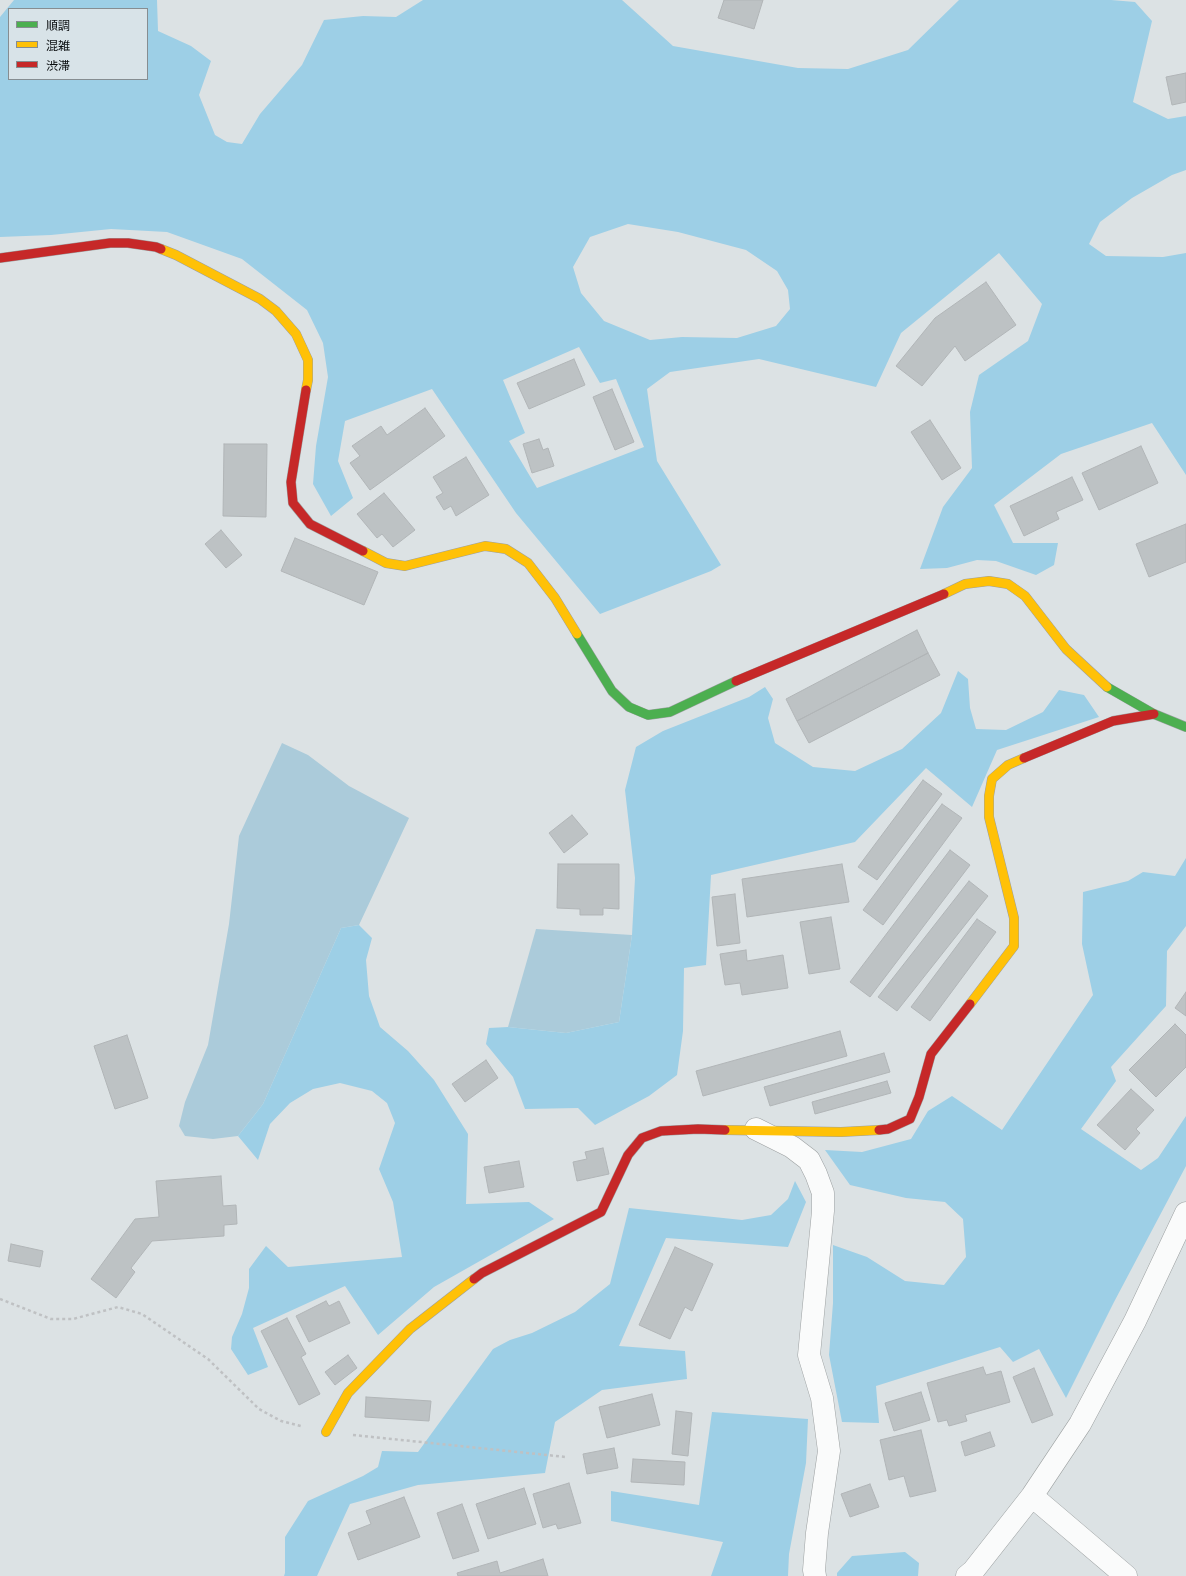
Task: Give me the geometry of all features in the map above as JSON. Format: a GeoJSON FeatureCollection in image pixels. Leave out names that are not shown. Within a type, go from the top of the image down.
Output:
{"type":"FeatureCollection","features":[{"type":"Feature","properties":{"kind":"street"},"geometry":{"type":"LineString","coordinates":[[0,258],[110,243],[128,243],[156,248],[176,254],[260,299],[276,311],[296,334],[308,360],[308,380],[291,482],[293,503],[310,524],[386,563],[405,566],[485,546],[506,548],[528,563],[555,598],[612,691],[629,707],[648,715],[670,712],[737,681],[870,624],[937,598],[965,584],[988,581],[1008,584],[1025,596],[1066,649],[1103,684],[1154,714],[1186,727]]}},
{"type":"Feature","properties":{"kind":"street"},"geometry":{"type":"LineString","coordinates":[[326,1432],[348,1393],[410,1329],[482,1273],[601,1212],[628,1155],[642,1138],[661,1131],[698,1128],[841,1132],[888,1129],[910,1119],[919,1097],[931,1054],[1004,961],[1014,946],[1014,918],[989,817],[989,796],[992,779],[1008,764],[1113,721],[1154,714]]}},
{"type":"Feature","properties":{"kind":"street"},"geometry":{"type":"LineString","coordinates":[[755,1129],[792,1147],[809,1160],[823,1193],[809,1355],[822,1398],[829,1450],[816,1533],[815,1576]]}},
{"type":"Feature","properties":{"kind":"street"},"geometry":{"type":"LineString","coordinates":[[967,1576],[973,1571],[1032,1496],[1080,1424],[1135,1321],[1178,1245],[1186,1213]]}},
{"type":"Feature","properties":{"kind":"street"},"geometry":{"type":"LineString","coordinates":[[1032,1496],[1126,1576]]}},
{"type":"Feature","properties":{"kind":"path"},"geometry":{"type":"LineString","coordinates":[[0,1299],[51,1319],[73,1319],[118,1307],[142,1314],[208,1359],[260,1409],[281,1421],[326,1432],[566,1457]]}},
{"type":"Feature","properties":{"kind":"shaded area"},"geometry":{"type":"Polygon","coordinates":[[[14,0],[157,0],[158,31],[191,46],[211,61],[199,95],[215,135],[227,142],[242,144],[260,114],[302,65],[324,20],[363,16],[396,17],[423,0],[622,0],[673,46],[798,68],[848,69],[908,50],[959,0],[1111,0],[1135,2],[1152,21],[1133,102],[1168,119],[1186,116],[1186,170],[1172,175],[1132,198],[1100,222],[1089,244],[1106,256],[1163,257],[1186,253],[1186,475],[1152,423],[1061,454],[994,505],[1013,543],[1058,543],[1054,565],[1036,575],[996,561],[977,560],[947,568],[920,569],[943,507],[972,468],[970,412],[979,375],[1028,341],[1042,304],[999,253],[901,333],[876,387],[759,359],[670,372],[647,389],[657,461],[721,565],[711,571],[600,614],[516,513],[432,389],[345,421],[338,461],[353,498],[331,516],[313,484],[316,446],[328,377],[323,343],[307,310],[242,259],[167,232],[111,229],[51,235],[0,237],[0,17],[14,0]],[[628,224],[590,237],[573,267],[581,293],[604,321],[650,340],[682,337],[737,338],[776,326],[790,309],[788,290],[777,271],[746,250],[678,232],[628,224]],[[579,347],[503,380],[525,433],[509,441],[537,488],[644,447],[616,379],[600,383],[579,347]]]}},
{"type":"Feature","properties":{"kind":"shaded area"},"geometry":{"type":"Polygon","coordinates":[[[958,671],[968,679],[970,708],[976,729],[1006,730],[1043,712],[1059,690],[1084,695],[1099,717],[997,750],[972,807],[926,768],[855,842],[711,875],[706,965],[684,968],[683,1031],[677,1075],[649,1096],[595,1125],[578,1108],[525,1109],[513,1077],[486,1044],[489,1028],[508,1027],[566,1033],[619,1022],[632,935],[635,878],[625,790],[636,747],[663,731],[749,697],[765,687],[773,699],[768,718],[775,743],[813,767],[855,771],[902,749],[941,713],[958,671]]]}},
{"type":"Feature","properties":{"kind":"shaded area"},"geometry":{"type":"Polygon","coordinates":[[[282,743],[308,755],[349,786],[409,818],[359,925],[341,928],[263,1104],[238,1136],[213,1139],[185,1136],[179,1126],[185,1102],[208,1045],[229,924],[239,836],[282,743]]]}},
{"type":"Feature","properties":{"kind":"shaded area"},"geometry":{"type":"Polygon","coordinates":[[[1186,858],[1186,926],[1167,951],[1166,1006],[1111,1067],[1116,1081],[1081,1129],[1141,1170],[1158,1158],[1186,1116],[1186,1166],[1114,1302],[1066,1398],[1039,1349],[1013,1362],[1000,1347],[876,1386],[879,1423],[842,1422],[829,1355],[833,1303],[833,1245],[867,1257],[905,1281],[944,1285],[966,1257],[963,1219],[945,1202],[906,1198],[850,1185],[825,1150],[862,1152],[911,1139],[928,1111],[952,1096],[1002,1130],[1093,995],[1082,944],[1083,892],[1128,881],[1143,872],[1175,876],[1186,858]]]}},
{"type":"Feature","properties":{"kind":"shaded area"},"geometry":{"type":"Polygon","coordinates":[[[359,925],[372,938],[366,960],[369,996],[380,1027],[408,1051],[434,1080],[468,1134],[466,1204],[529,1202],[554,1219],[434,1287],[378,1335],[345,1286],[253,1328],[268,1367],[248,1375],[231,1349],[232,1337],[242,1314],[249,1288],[249,1269],[266,1246],[288,1267],[402,1257],[393,1202],[379,1169],[395,1123],[387,1103],[372,1091],[340,1083],[313,1089],[290,1103],[270,1124],[258,1160],[238,1136],[263,1104],[341,928],[359,925]]]}},
{"type":"Feature","properties":{"kind":"shaded area"},"geometry":{"type":"Polygon","coordinates":[[[536,929],[632,935],[619,1022],[566,1033],[508,1027],[536,929]]]}},
{"type":"Feature","properties":{"kind":"shaded area"},"geometry":{"type":"Polygon","coordinates":[[[795,1181],[806,1202],[788,1247],[666,1238],[619,1346],[685,1351],[687,1379],[602,1390],[555,1422],[545,1473],[418,1485],[350,1504],[317,1576],[284,1576],[285,1537],[308,1501],[363,1476],[378,1467],[382,1451],[418,1452],[493,1349],[510,1340],[532,1333],[575,1312],[610,1284],[629,1208],[742,1220],[771,1215],[788,1199],[795,1181]]]}},
{"type":"Feature","properties":{"kind":"shaded area"},"geometry":{"type":"Polygon","coordinates":[[[712,1412],[808,1419],[806,1463],[789,1554],[788,1576],[711,1576],[723,1542],[611,1521],[611,1491],[699,1505],[712,1412]]]}},
{"type":"Feature","properties":{"kind":"shaded area"},"geometry":{"type":"Polygon","coordinates":[[[905,1552],[919,1563],[918,1576],[837,1576],[837,1573],[852,1556],[905,1552]]]}},
{"type":"Feature","properties":{"kind":"building"},"geometry":{"type":"Polygon","coordinates":[[[724,0],[763,0],[754,29],[718,18],[724,0]]]}},
{"type":"Feature","properties":{"kind":"building"},"geometry":{"type":"Polygon","coordinates":[[[1186,73],[1186,102],[1172,105],[1166,77],[1186,73]]]}},
{"type":"Feature","properties":{"kind":"building"},"geometry":{"type":"Polygon","coordinates":[[[986,282],[1016,325],[965,361],[955,346],[922,386],[896,366],[935,318],[986,282]]]}},
{"type":"Feature","properties":{"kind":"building"},"geometry":{"type":"Polygon","coordinates":[[[574,359],[585,385],[529,409],[517,383],[574,359]]]}},
{"type":"Feature","properties":{"kind":"building"},"geometry":{"type":"Polygon","coordinates":[[[612,389],[634,442],[615,450],[593,397],[612,389]]]}},
{"type":"Feature","properties":{"kind":"building"},"geometry":{"type":"Polygon","coordinates":[[[425,408],[445,436],[370,490],[350,463],[360,456],[352,446],[381,426],[387,435],[425,408]]]}},
{"type":"Feature","properties":{"kind":"building"},"geometry":{"type":"Polygon","coordinates":[[[930,420],[961,468],[942,480],[911,432],[930,420]]]}},
{"type":"Feature","properties":{"kind":"building"},"geometry":{"type":"Polygon","coordinates":[[[539,439],[543,450],[548,448],[554,466],[532,473],[523,444],[539,439]]]}},
{"type":"Feature","properties":{"kind":"building"},"geometry":{"type":"Polygon","coordinates":[[[224,444],[267,444],[266,517],[223,516],[224,444]]]}},
{"type":"Feature","properties":{"kind":"building"},"geometry":{"type":"Polygon","coordinates":[[[1141,446],[1158,483],[1099,510],[1082,473],[1141,446]]]}},
{"type":"Feature","properties":{"kind":"building"},"geometry":{"type":"Polygon","coordinates":[[[466,457],[489,495],[456,516],[451,506],[444,510],[436,497],[443,493],[433,477],[466,457]]]}},
{"type":"Feature","properties":{"kind":"building"},"geometry":{"type":"Polygon","coordinates":[[[1072,477],[1083,500],[1056,512],[1059,519],[1024,536],[1010,506],[1072,477]]]}},
{"type":"Feature","properties":{"kind":"building"},"geometry":{"type":"Polygon","coordinates":[[[384,493],[415,530],[393,547],[382,534],[377,538],[357,514],[384,493]]]}},
{"type":"Feature","properties":{"kind":"building"},"geometry":{"type":"Polygon","coordinates":[[[1186,524],[1186,562],[1149,577],[1136,544],[1186,524]]]}},
{"type":"Feature","properties":{"kind":"building"},"geometry":{"type":"Polygon","coordinates":[[[221,530],[242,555],[226,568],[205,544],[221,530]]]}},
{"type":"Feature","properties":{"kind":"building"},"geometry":{"type":"Polygon","coordinates":[[[295,538],[378,572],[364,605],[281,571],[295,538]]]}},
{"type":"Feature","properties":{"kind":"building"},"geometry":{"type":"Polygon","coordinates":[[[917,630],[928,653],[797,721],[786,699],[917,630]]]}},
{"type":"Feature","properties":{"kind":"building"},"geometry":{"type":"Polygon","coordinates":[[[928,653],[940,675],[809,743],[797,721],[928,653]]]}},
{"type":"Feature","properties":{"kind":"building"},"geometry":{"type":"Polygon","coordinates":[[[923,780],[942,794],[877,880],[858,867],[923,780]]]}},
{"type":"Feature","properties":{"kind":"building"},"geometry":{"type":"Polygon","coordinates":[[[942,804],[962,818],[883,925],[863,910],[942,804]]]}},
{"type":"Feature","properties":{"kind":"building"},"geometry":{"type":"Polygon","coordinates":[[[572,815],[588,834],[564,853],[549,833],[572,815]]]}},
{"type":"Feature","properties":{"kind":"building"},"geometry":{"type":"Polygon","coordinates":[[[950,850],[970,865],[870,997],[850,982],[950,850]]]}},
{"type":"Feature","properties":{"kind":"building"},"geometry":{"type":"Polygon","coordinates":[[[558,864],[619,864],[619,909],[603,908],[603,915],[580,915],[580,909],[557,908],[558,864]]]}},
{"type":"Feature","properties":{"kind":"building"},"geometry":{"type":"Polygon","coordinates":[[[842,864],[849,902],[747,917],[742,879],[842,864]]]}},
{"type":"Feature","properties":{"kind":"building"},"geometry":{"type":"Polygon","coordinates":[[[969,881],[988,896],[897,1011],[878,997],[969,881]]]}},
{"type":"Feature","properties":{"kind":"building"},"geometry":{"type":"Polygon","coordinates":[[[735,894],[740,943],[717,946],[712,897],[735,894]]]}},
{"type":"Feature","properties":{"kind":"building"},"geometry":{"type":"Polygon","coordinates":[[[831,917],[840,969],[809,974],[800,922],[831,917]]]}},
{"type":"Feature","properties":{"kind":"building"},"geometry":{"type":"Polygon","coordinates":[[[977,919],[996,932],[930,1021],[911,1007],[977,919]]]}},
{"type":"Feature","properties":{"kind":"building"},"geometry":{"type":"Polygon","coordinates":[[[746,950],[747,961],[783,955],[788,988],[742,995],[740,983],[725,985],[720,954],[746,950]]]}},
{"type":"Feature","properties":{"kind":"building"},"geometry":{"type":"Polygon","coordinates":[[[1186,992],[1186,1016],[1175,1008],[1186,992]]]}},
{"type":"Feature","properties":{"kind":"building"},"geometry":{"type":"Polygon","coordinates":[[[1175,1024],[1186,1035],[1186,1067],[1156,1097],[1129,1070],[1175,1024]]]}},
{"type":"Feature","properties":{"kind":"building"},"geometry":{"type":"Polygon","coordinates":[[[840,1031],[847,1056],[703,1096],[696,1071],[840,1031]]]}},
{"type":"Feature","properties":{"kind":"building"},"geometry":{"type":"Polygon","coordinates":[[[127,1035],[148,1098],[115,1109],[94,1046],[127,1035]]]}},
{"type":"Feature","properties":{"kind":"building"},"geometry":{"type":"Polygon","coordinates":[[[884,1053],[890,1072],[770,1106],[764,1087],[884,1053]]]}},
{"type":"Feature","properties":{"kind":"building"},"geometry":{"type":"Polygon","coordinates":[[[486,1060],[498,1078],[465,1102],[452,1084],[486,1060]]]}},
{"type":"Feature","properties":{"kind":"building"},"geometry":{"type":"Polygon","coordinates":[[[887,1081],[891,1093],[815,1114],[812,1102],[887,1081]]]}},
{"type":"Feature","properties":{"kind":"building"},"geometry":{"type":"Polygon","coordinates":[[[1131,1089],[1154,1110],[1136,1129],[1140,1133],[1125,1150],[1097,1125],[1131,1089]]]}},
{"type":"Feature","properties":{"kind":"building"},"geometry":{"type":"Polygon","coordinates":[[[603,1148],[609,1174],[577,1181],[573,1162],[587,1159],[585,1152],[603,1148]]]}},
{"type":"Feature","properties":{"kind":"building"},"geometry":{"type":"Polygon","coordinates":[[[519,1161],[524,1187],[489,1193],[484,1167],[519,1161]]]}},
{"type":"Feature","properties":{"kind":"building"},"geometry":{"type":"Polygon","coordinates":[[[221,1176],[223,1206],[236,1205],[237,1224],[224,1225],[224,1236],[152,1241],[131,1268],[135,1272],[116,1298],[91,1279],[135,1219],[159,1217],[156,1181],[221,1176]]]}},
{"type":"Feature","properties":{"kind":"building"},"geometry":{"type":"Polygon","coordinates":[[[11,1244],[43,1251],[40,1267],[8,1261],[11,1244]]]}},
{"type":"Feature","properties":{"kind":"building"},"geometry":{"type":"Polygon","coordinates":[[[675,1247],[713,1264],[692,1311],[685,1307],[670,1339],[639,1325],[675,1247]]]}},
{"type":"Feature","properties":{"kind":"building"},"geometry":{"type":"Polygon","coordinates":[[[326,1301],[329,1306],[339,1301],[350,1323],[309,1342],[296,1316],[326,1301]]]}},
{"type":"Feature","properties":{"kind":"building"},"geometry":{"type":"Polygon","coordinates":[[[287,1318],[306,1354],[301,1357],[320,1394],[299,1405],[261,1331],[287,1318]]]}},
{"type":"Feature","properties":{"kind":"building"},"geometry":{"type":"Polygon","coordinates":[[[348,1355],[357,1368],[335,1385],[325,1372],[348,1355]]]}},
{"type":"Feature","properties":{"kind":"building"},"geometry":{"type":"Polygon","coordinates":[[[983,1367],[986,1375],[1001,1371],[1010,1402],[965,1415],[967,1421],[949,1426],[947,1420],[938,1422],[927,1383],[983,1367]]]}},
{"type":"Feature","properties":{"kind":"building"},"geometry":{"type":"Polygon","coordinates":[[[1034,1368],[1053,1415],[1032,1423],[1013,1377],[1034,1368]]]}},
{"type":"Feature","properties":{"kind":"building"},"geometry":{"type":"Polygon","coordinates":[[[921,1392],[930,1420],[894,1431],[885,1403],[921,1392]]]}},
{"type":"Feature","properties":{"kind":"building"},"geometry":{"type":"Polygon","coordinates":[[[652,1394],[660,1425],[607,1438],[599,1407],[652,1394]]]}},
{"type":"Feature","properties":{"kind":"building"},"geometry":{"type":"Polygon","coordinates":[[[366,1397],[431,1401],[429,1421],[365,1417],[366,1397]]]}},
{"type":"Feature","properties":{"kind":"building"},"geometry":{"type":"Polygon","coordinates":[[[676,1411],[692,1413],[688,1456],[672,1454],[676,1411]]]}},
{"type":"Feature","properties":{"kind":"building"},"geometry":{"type":"Polygon","coordinates":[[[921,1430],[936,1491],[910,1497],[904,1476],[889,1480],[880,1440],[921,1430]]]}},
{"type":"Feature","properties":{"kind":"building"},"geometry":{"type":"Polygon","coordinates":[[[990,1432],[995,1446],[965,1456],[961,1442],[990,1432]]]}},
{"type":"Feature","properties":{"kind":"building"},"geometry":{"type":"Polygon","coordinates":[[[614,1448],[618,1468],[587,1474],[583,1454],[614,1448]]]}},
{"type":"Feature","properties":{"kind":"building"},"geometry":{"type":"Polygon","coordinates":[[[633,1459],[685,1462],[684,1485],[631,1482],[633,1459]]]}},
{"type":"Feature","properties":{"kind":"building"},"geometry":{"type":"Polygon","coordinates":[[[569,1483],[581,1523],[558,1529],[556,1524],[543,1528],[533,1494],[569,1483]]]}},
{"type":"Feature","properties":{"kind":"building"},"geometry":{"type":"Polygon","coordinates":[[[870,1484],[879,1507],[850,1517],[841,1494],[870,1484]]]}},
{"type":"Feature","properties":{"kind":"building"},"geometry":{"type":"Polygon","coordinates":[[[524,1488],[536,1524],[488,1539],[476,1504],[524,1488]]]}},
{"type":"Feature","properties":{"kind":"building"},"geometry":{"type":"Polygon","coordinates":[[[404,1497],[420,1537],[358,1560],[348,1533],[371,1524],[366,1511],[404,1497]]]}},
{"type":"Feature","properties":{"kind":"building"},"geometry":{"type":"Polygon","coordinates":[[[462,1504],[479,1551],[453,1559],[437,1513],[462,1504]]]}},
{"type":"Feature","properties":{"kind":"building"},"geometry":{"type":"Polygon","coordinates":[[[543,1559],[548,1576],[458,1576],[457,1573],[497,1561],[500,1573],[543,1559]]]}},
{"type":"Feature","properties":{"kind":"traffic: fast"},"geometry":{"type":"LineString","coordinates":[[577,634],[612,691],[629,707],[648,715],[670,712],[736,681]]}},
{"type":"Feature","properties":{"kind":"traffic: fast"},"geometry":{"type":"LineString","coordinates":[[1107,687],[1154,714],[1186,727]]}},
{"type":"Feature","properties":{"kind":"traffic: slow"},"geometry":{"type":"LineString","coordinates":[[161,249],[176,255],[260,299],[276,311],[296,334],[308,360],[308,380],[306,390]]}},
{"type":"Feature","properties":{"kind":"traffic: slow"},"geometry":{"type":"LineString","coordinates":[[363,551],[386,563],[405,566],[485,546],[506,549],[528,563],[555,598],[577,634]]}},
{"type":"Feature","properties":{"kind":"traffic: slow"},"geometry":{"type":"LineString","coordinates":[[944,594],[965,584],[989,581],[1008,584],[1025,596],[1066,649],[1107,687]]}},
{"type":"Feature","properties":{"kind":"traffic: slow"},"geometry":{"type":"LineString","coordinates":[[970,1004],[1014,946],[1014,918],[989,817],[989,796],[992,779],[1008,765],[1024,758]]}},
{"type":"Feature","properties":{"kind":"traffic: slow"},"geometry":{"type":"LineString","coordinates":[[725,1130],[841,1132],[879,1130]]}},
{"type":"Feature","properties":{"kind":"traffic: slow"},"geometry":{"type":"LineString","coordinates":[[326,1432],[348,1393],[410,1329],[474,1279]]}},
{"type":"Feature","properties":{"kind":"traffic: jam"},"geometry":{"type":"LineString","coordinates":[[0,258],[110,243],[128,243],[161,249]]}},
{"type":"Feature","properties":{"kind":"traffic: jam"},"geometry":{"type":"LineString","coordinates":[[306,390],[291,482],[293,503],[310,524],[363,551]]}},
{"type":"Feature","properties":{"kind":"traffic: jam"},"geometry":{"type":"LineString","coordinates":[[736,681],[944,594]]}},
{"type":"Feature","properties":{"kind":"traffic: jam"},"geometry":{"type":"LineString","coordinates":[[1024,758],[1113,721],[1154,714]]}},
{"type":"Feature","properties":{"kind":"traffic: jam"},"geometry":{"type":"LineString","coordinates":[[879,1130],[888,1129],[910,1119],[919,1097],[931,1054],[970,1004]]}},
{"type":"Feature","properties":{"kind":"traffic: jam"},"geometry":{"type":"LineString","coordinates":[[474,1279],[482,1273],[601,1212],[628,1155],[642,1138],[661,1131],[698,1129],[725,1130]]}}]}
